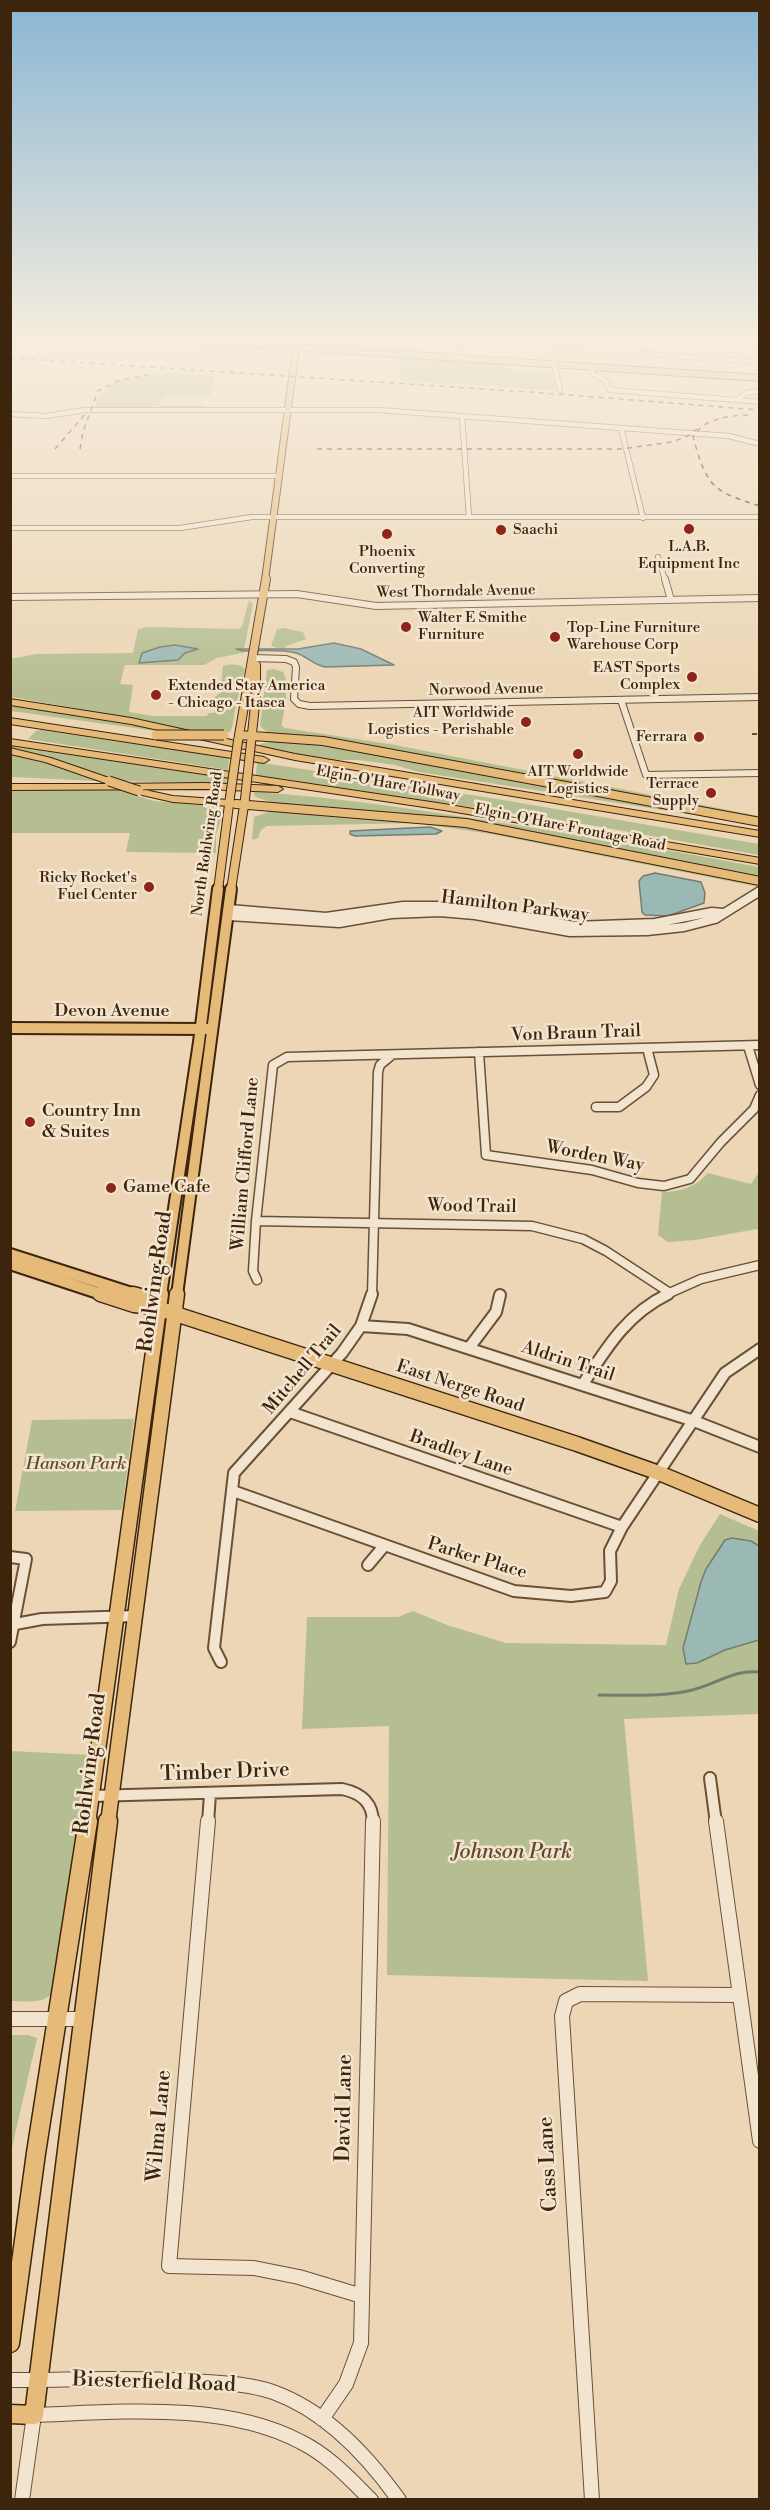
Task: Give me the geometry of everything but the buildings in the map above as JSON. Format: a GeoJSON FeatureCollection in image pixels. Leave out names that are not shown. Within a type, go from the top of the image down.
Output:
{"type":"FeatureCollection","features":[{"type":"Feature","properties":{"kind":"highway"},"geometry":{"type":"LineString","coordinates":[[10,701],[140,723],[295,757],[759,834]]}},
{"type":"Feature","properties":{"kind":"highway"},"geometry":{"type":"LineString","coordinates":[[10,714],[156,735],[224,735],[239,738]]}},
{"type":"Feature","properties":{"kind":"highway","name":"Elgin-O'Hare Tollway"},"geometry":{"type":"LineString","coordinates":[[10,721],[533,801],[759,841]]}},
{"type":"Feature","properties":{"kind":"highway","name":"Elgin-O'Hare Tollway"},"geometry":{"type":"LineString","coordinates":[[10,741],[271,780],[759,861]]}},
{"type":"Feature","properties":{"kind":"highway"},"geometry":{"type":"LineString","coordinates":[[10,750],[48,760],[139,791],[173,799],[230,800]]}},
{"type":"Feature","properties":{"kind":"highway"},"geometry":{"type":"LineString","coordinates":[[434,779],[554,795],[759,828]]}},
{"type":"Feature","properties":{"kind":"highway"},"geometry":{"type":"LineString","coordinates":[[10,780],[294,790],[466,812]]}},
{"type":"Feature","properties":{"kind":"highway"},"geometry":{"type":"LineString","coordinates":[[10,787],[194,786]]}},
{"type":"Feature","properties":{"kind":"main road","name":"North Rohlwing Road"},"geometry":{"type":"LineString","coordinates":[[214,1032],[223,913],[220,909],[222,888],[219,877],[245,688],[264,594],[281,458]]}},
{"type":"Feature","properties":{"kind":"main road","name":"North Rohlwing Road"},"geometry":{"type":"LineString","coordinates":[[200,1032],[245,802],[257,670],[254,652]]}},
{"type":"Feature","properties":{"kind":"main road"},"geometry":{"type":"LineString","coordinates":[[239,738],[323,741],[759,822]]}},
{"type":"Feature","properties":{"kind":"main road","name":"Elgin-O'Hare Frontage Road"},"geometry":{"type":"LineString","coordinates":[[230,800],[466,823],[759,881]]}},
{"type":"Feature","properties":{"kind":"main road","name":"Devon Avenue"},"geometry":{"type":"LineString","coordinates":[[10,1028],[200,1032]]}},
{"type":"Feature","properties":{"kind":"main road","name":"Rohlwing Road"},"geometry":{"type":"LineString","coordinates":[[10,2343],[57,2017],[92,1796],[143,1411],[200,1032]]}},
{"type":"Feature","properties":{"kind":"main road","name":"Devon Avenue"},"geometry":{"type":"LineString","coordinates":[[10,1035],[214,1032]]}},
{"type":"Feature","properties":{"kind":"main road","name":"Rohlwing Road"},"geometry":{"type":"LineString","coordinates":[[34,2415],[111,1795],[214,1032]]}},
{"type":"Feature","properties":{"kind":"main road","name":"East Nerge Road"},"geometry":{"type":"LineString","coordinates":[[10,1254],[144,1297],[146,1304]]}},
{"type":"Feature","properties":{"kind":"main road","name":"East Nerge Road"},"geometry":{"type":"LineString","coordinates":[[10,1264],[134,1305],[146,1304],[175,1313],[659,1473],[759,1515]]}},
{"type":"Feature","properties":{"kind":"main road","name":"Biesterfield Road"},"geometry":{"type":"LineString","coordinates":[[10,2414],[34,2415]]}},
{"type":"Feature","properties":{"kind":"street"},"geometry":{"type":"LineString","coordinates":[[465,458],[469,517]]}},
{"type":"Feature","properties":{"kind":"street"},"geometry":{"type":"LineString","coordinates":[[628,458],[643,518]]}},
{"type":"Feature","properties":{"kind":"street"},"geometry":{"type":"LineString","coordinates":[[10,476],[278,477]]}},
{"type":"Feature","properties":{"kind":"street"},"geometry":{"type":"LineString","coordinates":[[10,528],[180,528],[239,518],[272,517],[759,517]]}},
{"type":"Feature","properties":{"kind":"street"},"geometry":{"type":"LineString","coordinates":[[658,557],[671,600]]}},
{"type":"Feature","properties":{"kind":"street","name":"West Thorndale Avenue"},"geometry":{"type":"LineString","coordinates":[[10,597],[300,594],[376,606],[759,598]]}},
{"type":"Feature","properties":{"kind":"street","name":"Norwood Avenue"},"geometry":{"type":"LineString","coordinates":[[254,652],[294,662],[296,667],[294,699],[304,705],[759,698]]}},
{"type":"Feature","properties":{"kind":"street"},"geometry":{"type":"LineString","coordinates":[[621,700],[646,776],[759,773]]}},
{"type":"Feature","properties":{"kind":"street","name":"Hamilton Parkway"},"geometry":{"type":"LineString","coordinates":[[223,913],[335,924],[391,915],[440,912],[475,915],[544,929],[596,933],[669,930],[715,919],[759,891]]}},
{"type":"Feature","properties":{"kind":"street","name":"Von Braun Trail"},"geometry":{"type":"LineString","coordinates":[[392,1054],[759,1045]]}},
{"type":"Feature","properties":{"kind":"street"},"geometry":{"type":"LineString","coordinates":[[748,1046],[759,1085]]}},
{"type":"Feature","properties":{"kind":"street"},"geometry":{"type":"LineString","coordinates":[[596,1107],[619,1107],[646,1087],[654,1075],[647,1047]]}},
{"type":"Feature","properties":{"kind":"street","name":"Worden Way"},"geometry":{"type":"LineString","coordinates":[[478,1052],[486,1155],[592,1170],[638,1183],[664,1186],[690,1179],[721,1142],[754,1109],[759,1095]]}},
{"type":"Feature","properties":{"kind":"street","name":"William Clifford Lane"},"geometry":{"type":"LineString","coordinates":[[257,1280],[253,1271],[256,1221],[273,1065],[287,1057],[392,1054]]}},
{"type":"Feature","properties":{"kind":"street","name":"Mitchell Trail"},"geometry":{"type":"LineString","coordinates":[[220,1662],[214,1648],[234,1473],[332,1364],[362,1326],[373,1290],[378,1072],[380,1065],[392,1054]]}},
{"type":"Feature","properties":{"kind":"street","name":"Wood Trail"},"geometry":{"type":"LineString","coordinates":[[256,1221],[511,1224],[561,1232],[583,1239],[606,1251],[670,1293]]}},
{"type":"Feature","properties":{"kind":"street"},"geometry":{"type":"LineString","coordinates":[[583,1384],[617,1333],[642,1311],[670,1293],[721,1272],[759,1265]]}},
{"type":"Feature","properties":{"kind":"street"},"geometry":{"type":"LineString","coordinates":[[469,1348],[496,1311],[500,1295]]}},
{"type":"Feature","properties":{"kind":"street","name":"Aldrin Trail"},"geometry":{"type":"LineString","coordinates":[[362,1326],[408,1329],[694,1421],[759,1447]]}},
{"type":"Feature","properties":{"kind":"street","name":"Parker Place"},"geometry":{"type":"LineString","coordinates":[[233,1491],[514,1591],[554,1595],[591,1595],[605,1592],[611,1581],[610,1551],[622,1527],[725,1373],[759,1349]]}},
{"type":"Feature","properties":{"kind":"street","name":"Bradley Lane"},"geometry":{"type":"LineString","coordinates":[[290,1412],[622,1527]]}},
{"type":"Feature","properties":{"kind":"street"},"geometry":{"type":"LineString","coordinates":[[368,1565],[384,1546]]}},
{"type":"Feature","properties":{"kind":"street"},"geometry":{"type":"LineString","coordinates":[[10,1557],[26,1559],[10,1642]]}},
{"type":"Feature","properties":{"kind":"street"},"geometry":{"type":"LineString","coordinates":[[12,1624],[42,1619],[135,1616]]}},
{"type":"Feature","properties":{"kind":"street"},"geometry":{"type":"LineString","coordinates":[[710,1778],[759,2141]]}},
{"type":"Feature","properties":{"kind":"street","name":"Timber Drive"},"geometry":{"type":"LineString","coordinates":[[92,1796],[342,1789],[358,1792]]}},
{"type":"Feature","properties":{"kind":"street","name":"David Lane"},"geometry":{"type":"LineString","coordinates":[[322,2419],[335,2404],[356,2366],[361,2343],[373,1813],[367,1799],[358,1792]]}},
{"type":"Feature","properties":{"kind":"street","name":"Wilma Lane"},"geometry":{"type":"LineString","coordinates":[[210,1794],[169,2266],[254,2268],[299,2277],[362,2296]]}},
{"type":"Feature","properties":{"kind":"street","name":"Cass Lane"},"geometry":{"type":"LineString","coordinates":[[592,2499],[562,2016],[566,2001],[580,1994],[739,1995]]}},
{"type":"Feature","properties":{"kind":"street"},"geometry":{"type":"LineString","coordinates":[[10,2019],[57,2017],[83,2019]]}},
{"type":"Feature","properties":{"kind":"street","name":"Biesterfield Road"},"geometry":{"type":"LineString","coordinates":[[10,2380],[176,2379],[237,2383],[284,2397],[322,2419],[352,2444],[377,2470],[399,2499]]}},
{"type":"Feature","properties":{"kind":"street","name":"Biesterfield Road"},"geometry":{"type":"LineString","coordinates":[[34,2415],[183,2411],[247,2421],[279,2431],[323,2453],[371,2499]]}},
{"type":"Feature","properties":{"kind":"street","name":"Rohlwing Road"},"geometry":{"type":"LineString","coordinates":[[22,2499],[34,2415]]}},
{"type":"Feature","properties":{"kind":"green space"},"geometry":{"type":"Polygon","coordinates":[[[249,600],[253,604],[244,649],[237,649],[243,653],[217,658],[204,665],[125,665],[120,684],[133,685],[129,712],[152,716],[207,716],[208,713],[214,713],[216,701],[211,700],[220,693],[223,666],[232,664],[240,666],[245,669],[230,732],[197,733],[126,717],[11,697],[10,659],[36,654],[133,653],[138,629],[147,627],[239,629],[242,626],[249,600]],[[175,645],[160,647],[146,653],[145,662],[161,662],[198,649],[175,645]]]}},
{"type":"Feature","properties":{"kind":"green space"},"geometry":{"type":"Polygon","coordinates":[[[277,629],[303,632],[306,639],[286,646],[284,650],[271,646],[277,629]]]}},
{"type":"Feature","properties":{"kind":"green space"},"geometry":{"type":"Polygon","coordinates":[[[274,669],[283,672],[286,679],[282,684],[286,694],[282,726],[285,728],[395,745],[759,816],[759,819],[321,737],[268,733],[260,726],[267,670],[274,669]]]}},
{"type":"Feature","properties":{"kind":"green space"},"geometry":{"type":"Polygon","coordinates":[[[11,704],[131,724],[171,733],[11,711],[11,704]]]}},
{"type":"Feature","properties":{"kind":"green space"},"geometry":{"type":"Polygon","coordinates":[[[36,731],[229,758],[228,770],[28,739],[36,731]]]}},
{"type":"Feature","properties":{"kind":"green space"},"geometry":{"type":"Polygon","coordinates":[[[279,740],[309,742],[759,825],[419,772],[395,765],[358,760],[331,760],[260,748],[260,744],[279,740]]]}},
{"type":"Feature","properties":{"kind":"green space"},"geometry":{"type":"Polygon","coordinates":[[[10,746],[227,778],[226,784],[119,781],[47,757],[11,749],[10,746]]]}},
{"type":"Feature","properties":{"kind":"green space"},"geometry":{"type":"Polygon","coordinates":[[[11,754],[46,763],[97,781],[11,777],[11,754]]]}},
{"type":"Feature","properties":{"kind":"green space"},"geometry":{"type":"Polygon","coordinates":[[[257,762],[497,799],[759,844],[759,855],[590,825],[256,775],[257,762]]]}},
{"type":"Feature","properties":{"kind":"green space"},"geometry":{"type":"Polygon","coordinates":[[[11,789],[120,790],[154,801],[213,806],[223,813],[216,835],[216,853],[126,852],[130,833],[11,833],[11,789]]]}},
{"type":"Feature","properties":{"kind":"green space"},"geometry":{"type":"Polygon","coordinates":[[[254,792],[382,805],[646,846],[759,867],[759,879],[488,824],[277,805],[254,796],[254,792]]]}},
{"type":"Feature","properties":{"kind":"green space"},"geometry":{"type":"Polygon","coordinates":[[[271,811],[447,823],[759,885],[759,887],[491,834],[416,823],[267,826],[261,830],[258,838],[252,840],[254,817],[271,811]]]}},
{"type":"Feature","properties":{"kind":"green space"},"geometry":{"type":"Polygon","coordinates":[[[759,1172],[759,1233],[757,1229],[695,1240],[668,1242],[658,1235],[662,1192],[687,1188],[708,1173],[751,1184],[759,1172]]]}},
{"type":"Feature","properties":{"kind":"green space","name":"Hanson Park"},"geometry":{"type":"Polygon","coordinates":[[[134,1419],[122,1510],[15,1511],[32,1420],[134,1419]]]}},
{"type":"Feature","properties":{"kind":"green space","name":"Johnson Park"},"geometry":{"type":"Polygon","coordinates":[[[720,1514],[759,1531],[759,1714],[624,1719],[648,1981],[387,1975],[389,1726],[302,1729],[307,1617],[398,1617],[413,1611],[447,1625],[506,1643],[666,1645],[679,1589],[700,1545],[720,1514]]]}},
{"type":"Feature","properties":{"kind":"green space"},"geometry":{"type":"Polygon","coordinates":[[[11,1751],[91,1755],[54,1990],[46,1998],[35,2001],[11,2001],[11,1751]]]}},
{"type":"Feature","properties":{"kind":"green space"},"geometry":{"type":"Polygon","coordinates":[[[11,2035],[28,2035],[37,2038],[11,2152],[11,2035]]]}},
{"type":"Feature","properties":{"kind":"water"},"geometry":{"type":"Polygon","coordinates":[[[334,643],[361,649],[394,665],[325,667],[296,653],[236,649],[298,649],[334,643]]]}},
{"type":"Feature","properties":{"kind":"water"},"geometry":{"type":"Polygon","coordinates":[[[175,645],[198,649],[185,653],[178,660],[139,663],[142,653],[175,645]]]}},
{"type":"Feature","properties":{"kind":"water"},"geometry":{"type":"Polygon","coordinates":[[[430,827],[442,831],[436,834],[355,836],[350,834],[350,831],[430,827]]]}},
{"type":"Feature","properties":{"kind":"water"},"geometry":{"type":"Polygon","coordinates":[[[655,873],[701,882],[705,893],[704,903],[668,916],[645,915],[642,912],[639,881],[643,876],[655,873]]]}},
{"type":"Feature","properties":{"kind":"water"},"geometry":{"type":"Polygon","coordinates":[[[732,1538],[751,1541],[759,1546],[759,1640],[725,1650],[697,1663],[686,1664],[683,1648],[701,1582],[706,1569],[725,1540],[732,1538]]]}},
{"type":"Feature","properties":{"kind":"waterway"},"geometry":{"type":"LineString","coordinates":[[599,1695],[677,1693],[697,1689],[732,1675],[760,1672]]}},
{"type":"Feature","properties":{"kind":"railway"},"geometry":{"type":"LineString","coordinates":[[700,458],[713,484],[731,496],[760,506]]}},
{"type":"Feature","properties":{"kind":"railway"},"geometry":{"type":"LineString","coordinates":[[752,734],[760,734]]}},
{"type":"Feature","properties":{"kind":"place","name":"L.A.B. Equipment Inc"},"geometry":{"type":"Point","coordinates":[689,529]}},
{"type":"Feature","properties":{"kind":"place","name":"Saachi"},"geometry":{"type":"Point","coordinates":[501,530]}},
{"type":"Feature","properties":{"kind":"place","name":"Phoenix Converting"},"geometry":{"type":"Point","coordinates":[387,534]}},
{"type":"Feature","properties":{"kind":"place","name":"Walter E Smithe Furniture"},"geometry":{"type":"Point","coordinates":[406,627]}},
{"type":"Feature","properties":{"kind":"place","name":"Top-Line Furniture Warehouse Corp"},"geometry":{"type":"Point","coordinates":[555,637]}},
{"type":"Feature","properties":{"kind":"place","name":"EAST Sports Complex"},"geometry":{"type":"Point","coordinates":[692,677]}},
{"type":"Feature","properties":{"kind":"place","name":"Extended Stay America - Chicago - Itasca"},"geometry":{"type":"Point","coordinates":[156,695]}},
{"type":"Feature","properties":{"kind":"place","name":"AIT Worldwide Logistics - Perishable"},"geometry":{"type":"Point","coordinates":[526,722]}},
{"type":"Feature","properties":{"kind":"place","name":"Ferrara"},"geometry":{"type":"Point","coordinates":[699,737]}},
{"type":"Feature","properties":{"kind":"place","name":"AIT Worldwide Logistics"},"geometry":{"type":"Point","coordinates":[578,754]}},
{"type":"Feature","properties":{"kind":"place","name":"Terrace Supply"},"geometry":{"type":"Point","coordinates":[711,793]}},
{"type":"Feature","properties":{"kind":"place","name":"Ricky Rocket's Fuel Center"},"geometry":{"type":"Point","coordinates":[149,887]}},
{"type":"Feature","properties":{"kind":"place","name":"Country Inn & Suites"},"geometry":{"type":"Point","coordinates":[30,1122]}},
{"type":"Feature","properties":{"kind":"place","name":"Game Cafe"},"geometry":{"type":"Point","coordinates":[111,1188]}}]}
